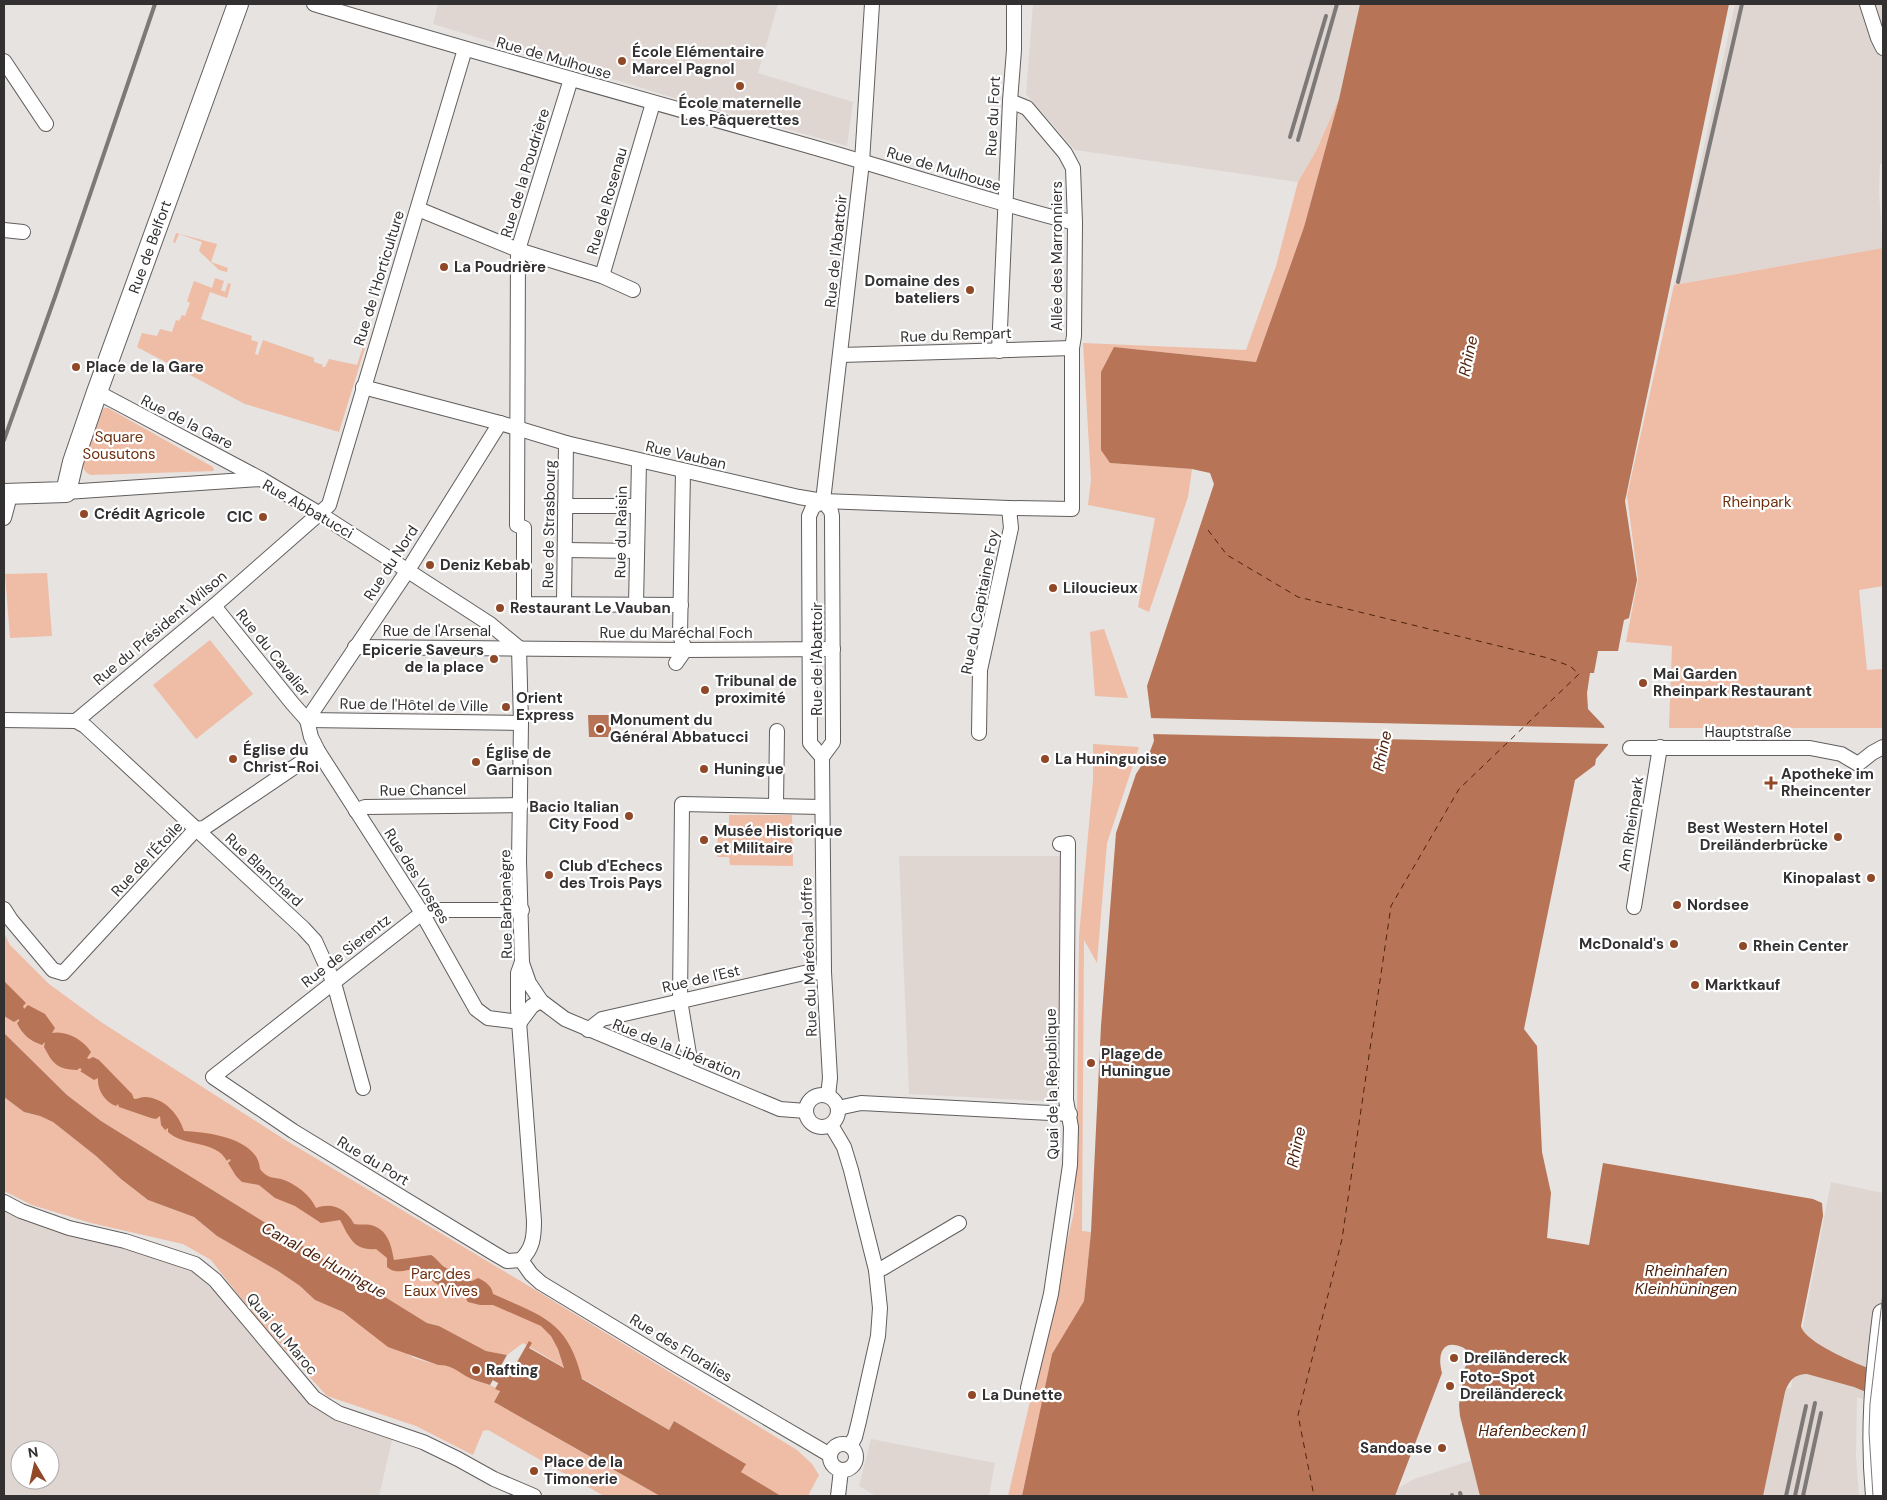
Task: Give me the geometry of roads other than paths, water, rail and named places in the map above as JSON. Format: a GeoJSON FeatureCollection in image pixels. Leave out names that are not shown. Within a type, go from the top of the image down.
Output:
{"type":"FeatureCollection","features":[{"type":"Feature","properties":{"kind":"main road","name":"Rue de Belfort"},"geometry":{"type":"LineString","coordinates":[[66,492],[73,462],[97,392],[238,4]]}},
{"type":"Feature","properties":{"kind":"main road","name":"Rue Abbatucci"},"geometry":{"type":"LineString","coordinates":[[6,494],[66,492]]}},
{"type":"Feature","properties":{"kind":"main road"},"geometry":{"type":"LineString","coordinates":[[1876,1496],[1872,1434],[1873,1402],[1883,1314]]}},
{"type":"Feature","properties":{"kind":"street","name":"Rue de Mulhouse"},"geometry":{"type":"LineString","coordinates":[[314,4],[464,49],[786,139],[1006,205],[1075,223]]}},
{"type":"Feature","properties":{"kind":"street","name":"Rue de l'Abattoir"},"geometry":{"type":"LineString","coordinates":[[823,501],[813,507],[808,516],[810,743],[822,757],[833,742],[832,516],[831,511],[823,501],[862,162],[872,4]]}},
{"type":"Feature","properties":{"kind":"street","name":"Rue du Fort"},"geometry":{"type":"LineString","coordinates":[[998,350],[1014,50],[1014,4]]}},
{"type":"Feature","properties":{"kind":"street"},"geometry":{"type":"LineString","coordinates":[[1867,4],[1883,48]]}},
{"type":"Feature","properties":{"kind":"street","name":"Rue de l'Horticulture"},"geometry":{"type":"LineString","coordinates":[[320,514],[329,505],[464,49]]}},
{"type":"Feature","properties":{"kind":"street"},"geometry":{"type":"LineString","coordinates":[[4,61],[46,124]]}},
{"type":"Feature","properties":{"kind":"street","name":"Rue de la Poudrière"},"geometry":{"type":"LineString","coordinates":[[516,428],[518,250],[571,79]]}},
{"type":"Feature","properties":{"kind":"street","name":"Allée des Marronniers"},"geometry":{"type":"LineString","coordinates":[[1009,508],[1072,509],[1072,348],[1074,336],[1075,223],[1073,168],[1065,153],[1027,108],[1010,101]]}},
{"type":"Feature","properties":{"kind":"street","name":"Rue de Rosenau"},"geometry":{"type":"LineString","coordinates":[[632,290],[602,276],[653,103]]}},
{"type":"Feature","properties":{"kind":"street"},"geometry":{"type":"LineString","coordinates":[[418,209],[518,250],[602,276]]}},
{"type":"Feature","properties":{"kind":"street"},"geometry":{"type":"LineString","coordinates":[[4,230],[23,232]]}},
{"type":"Feature","properties":{"kind":"street","name":"Rue du Rempart"},"geometry":{"type":"LineString","coordinates":[[840,355],[1072,348]]}},
{"type":"Feature","properties":{"kind":"street","name":"Rue Vauban"},"geometry":{"type":"LineString","coordinates":[[363,387],[500,422],[566,443],[799,497],[823,501],[1009,508]]}},
{"type":"Feature","properties":{"kind":"street","name":"Rue de la Gare"},"geometry":{"type":"LineString","coordinates":[[97,392],[261,479]]}},
{"type":"Feature","properties":{"kind":"street","name":"Rue du Nord"},"geometry":{"type":"LineString","coordinates":[[307,720],[408,570],[500,422]]}},
{"type":"Feature","properties":{"kind":"street"},"geometry":{"type":"LineString","coordinates":[[516,428],[516,525],[524,528],[524,604],[681,605]]}},
{"type":"Feature","properties":{"kind":"street","name":"Rue de Strasbourg"},"geometry":{"type":"LineString","coordinates":[[564,604],[566,443]]}},
{"type":"Feature","properties":{"kind":"street","name":"Rue du Raisin"},"geometry":{"type":"LineString","coordinates":[[636,605],[639,461]]}},
{"type":"Feature","properties":{"kind":"street"},"geometry":{"type":"LineString","coordinates":[[676,663],[685,650],[680,635],[683,471]]}},
{"type":"Feature","properties":{"kind":"street","name":"Rue Abbatucci"},"geometry":{"type":"LineString","coordinates":[[66,492],[261,479],[408,570],[490,624],[519,648]]}},
{"type":"Feature","properties":{"kind":"street"},"geometry":{"type":"LineString","coordinates":[[4,518],[8,503],[6,494]]}},
{"type":"Feature","properties":{"kind":"street"},"geometry":{"type":"LineString","coordinates":[[565,506],[638,506]]}},
{"type":"Feature","properties":{"kind":"street","name":"Rue du Capitaine Foy"},"geometry":{"type":"LineString","coordinates":[[979,733],[980,670],[1011,528],[1009,508]]}},
{"type":"Feature","properties":{"kind":"street","name":"Rue du Président Wilson"},"geometry":{"type":"LineString","coordinates":[[76,721],[214,606],[320,514]]}},
{"type":"Feature","properties":{"kind":"street"},"geometry":{"type":"LineString","coordinates":[[565,550],[637,551]]}},
{"type":"Feature","properties":{"kind":"street","name":"Rue du Cavalier"},"geometry":{"type":"LineString","coordinates":[[214,606],[292,704],[307,720]]}},
{"type":"Feature","properties":{"kind":"street","name":"Rue de l'Arsenal"},"geometry":{"type":"LineString","coordinates":[[356,647],[519,648]]}},
{"type":"Feature","properties":{"kind":"street","name":"Rue du Maréchal Foch"},"geometry":{"type":"LineString","coordinates":[[519,648],[833,649]]}},
{"type":"Feature","properties":{"kind":"street","name":"Rue Barbanègre"},"geometry":{"type":"LineString","coordinates":[[519,648],[521,723],[519,861],[522,910],[522,962],[530,983],[541,1001]]}},
{"type":"Feature","properties":{"kind":"street"},"geometry":{"type":"LineString","coordinates":[[4,720],[76,721]]}},
{"type":"Feature","properties":{"kind":"street","name":"Rue de l'Hôtel de Ville"},"geometry":{"type":"LineString","coordinates":[[307,720],[521,723]]}},
{"type":"Feature","properties":{"kind":"street","name":"Rue des Vosges"},"geometry":{"type":"LineString","coordinates":[[307,720],[311,737],[318,751],[422,913],[476,1008],[481,1015],[488,1018],[520,1022]]}},
{"type":"Feature","properties":{"kind":"street","name":"Rue Blanchard"},"geometry":{"type":"LineString","coordinates":[[76,721],[85,726],[303,928],[314,941],[334,982],[363,1088]]}},
{"type":"Feature","properties":{"kind":"street"},"geometry":{"type":"LineString","coordinates":[[776,805],[777,731]]}},
{"type":"Feature","properties":{"kind":"street","name":"Am Rheinpark"},"geometry":{"type":"LineString","coordinates":[[1634,907],[1660,747]]}},
{"type":"Feature","properties":{"kind":"street","name":"Hauptstraße"},"geometry":{"type":"LineString","coordinates":[[1630,748],[1810,748],[1841,754],[1858,764],[1861,761],[1883,757]]}},
{"type":"Feature","properties":{"kind":"street"},"geometry":{"type":"LineString","coordinates":[[1861,761],[1883,748]]}},
{"type":"Feature","properties":{"kind":"street","name":"Rue de l'Étoile"},"geometry":{"type":"LineString","coordinates":[[4,909],[53,970],[63,973],[196,829],[204,828],[318,751]]}},
{"type":"Feature","properties":{"kind":"street","name":"Rue du Maréchal Joffre"},"geometry":{"type":"LineString","coordinates":[[822,757],[824,972],[830,1078],[828,1096]]}},
{"type":"Feature","properties":{"kind":"street","name":"Rue Chancel"},"geometry":{"type":"LineString","coordinates":[[356,811],[365,807],[521,804]]}},
{"type":"Feature","properties":{"kind":"street"},"geometry":{"type":"LineString","coordinates":[[685,1068],[689,1054],[680,1000],[682,804],[822,807]]}},
{"type":"Feature","properties":{"kind":"street","name":"Quai de la République"},"geometry":{"type":"LineString","coordinates":[[1028,1388],[1047,1314],[1061,1234],[1070,1164],[1070,1114],[1066,1100],[1068,843],[1060,844]]}},
{"type":"Feature","properties":{"kind":"street"},"geometry":{"type":"LineString","coordinates":[[422,913],[432,910],[522,910]]}},
{"type":"Feature","properties":{"kind":"street","name":"Rue de Sierentz"},"geometry":{"type":"LineString","coordinates":[[213,1077],[422,913]]}},
{"type":"Feature","properties":{"kind":"street"},"geometry":{"type":"LineString","coordinates":[[521,1260],[529,1252],[534,1241],[518,1008],[518,973],[522,962]]}},
{"type":"Feature","properties":{"kind":"street","name":"Rue de l'Est"},"geometry":{"type":"LineString","coordinates":[[588,1030],[602,1019],[804,973],[824,972]]}},
{"type":"Feature","properties":{"kind":"street"},"geometry":{"type":"LineString","coordinates":[[520,1022],[532,1006],[541,1001]]}},
{"type":"Feature","properties":{"kind":"street","name":"Rue de la Libération"},"geometry":{"type":"LineString","coordinates":[[541,1001],[565,1019],[588,1030],[685,1068],[780,1109],[806,1111]]}},
{"type":"Feature","properties":{"kind":"street","name":"Rue du Port"},"geometry":{"type":"LineString","coordinates":[[213,1077],[293,1131],[495,1254],[507,1261],[521,1260]]}},
{"type":"Feature","properties":{"kind":"street"},"geometry":{"type":"LineString","coordinates":[[823,1095],[828,1096],[834,1101],[838,1108],[838,1116],[831,1125],[822,1128],[812,1124],[806,1111],[813,1098],[823,1095]]}},
{"type":"Feature","properties":{"kind":"street"},"geometry":{"type":"LineString","coordinates":[[838,1108],[861,1103],[1070,1114]]}},
{"type":"Feature","properties":{"kind":"street"},"geometry":{"type":"LineString","coordinates":[[831,1125],[844,1147],[849,1162],[876,1270],[880,1308],[878,1336],[855,1437],[850,1446]]}},
{"type":"Feature","properties":{"kind":"street","name":"Quai du Maroc"},"geometry":{"type":"LineString","coordinates":[[4,1202],[21,1211],[69,1228],[125,1240],[195,1264],[215,1280],[314,1398],[338,1413],[423,1442],[494,1479],[534,1496]]}},
{"type":"Feature","properties":{"kind":"street"},"geometry":{"type":"LineString","coordinates":[[876,1270],[883,1268],[959,1223]]}},
{"type":"Feature","properties":{"kind":"street","name":"Rue des Floralies"},"geometry":{"type":"LineString","coordinates":[[521,1260],[531,1274],[541,1283],[830,1455]]}},
{"type":"Feature","properties":{"kind":"street"},"geometry":{"type":"LineString","coordinates":[[838,1445],[850,1446],[855,1452],[856,1459],[853,1466],[847,1470],[834,1467],[830,1462],[830,1455],[833,1449],[838,1445]]}},
{"type":"Feature","properties":{"kind":"street"},"geometry":{"type":"LineString","coordinates":[[838,1496],[841,1470]]}},
{"type":"Feature","properties":{"kind":"water"},"geometry":{"type":"Polygon","coordinates":[[[1360,4],[1729,4],[1625,501],[1637,580],[1629,618],[1624,620],[1618,651],[1598,651],[1594,673],[1590,673],[1587,693],[1588,709],[1604,726],[1608,745],[1596,759],[1595,765],[1575,780],[1524,1029],[1537,1046],[1542,1152],[1551,1193],[1547,1238],[1589,1245],[1603,1163],[1813,1199],[1822,1203],[1823,1216],[1801,1326],[1805,1333],[1824,1347],[1883,1374],[1883,1399],[1854,1387],[1807,1374],[1793,1378],[1785,1392],[1763,1496],[1480,1496],[1459,1405],[1465,1367],[1469,1362],[1468,1352],[1457,1345],[1451,1345],[1446,1346],[1441,1354],[1442,1373],[1395,1496],[1022,1496],[1052,1354],[1084,1301],[1091,1232],[1101,1026],[1116,833],[1136,774],[1149,754],[1154,741],[1147,686],[1214,484],[1210,473],[1192,469],[1110,463],[1101,450],[1101,372],[1114,347],[1256,362],[1304,227],[1339,99],[1360,4]]]}},
{"type":"Feature","properties":{"kind":"water"},"geometry":{"type":"Polygon","coordinates":[[[588,715],[611,715],[611,737],[589,737],[588,715]]]}},
{"type":"Feature","properties":{"kind":"water"},"geometry":{"type":"Polygon","coordinates":[[[4,981],[26,1003],[23,1006],[24,1009],[28,1005],[45,1014],[55,1028],[52,1033],[68,1034],[79,1039],[88,1047],[91,1052],[87,1058],[93,1057],[99,1060],[132,1094],[134,1099],[145,1097],[159,1100],[175,1113],[184,1131],[218,1135],[241,1144],[251,1150],[263,1172],[268,1176],[294,1185],[307,1195],[316,1208],[333,1206],[347,1214],[354,1224],[377,1227],[388,1238],[394,1260],[431,1255],[446,1268],[469,1276],[469,1281],[478,1278],[490,1286],[493,1294],[539,1315],[561,1332],[569,1344],[582,1379],[669,1430],[674,1421],[746,1464],[741,1472],[781,1496],[660,1496],[494,1402],[500,1391],[495,1389],[500,1380],[505,1383],[510,1367],[513,1369],[529,1341],[532,1343],[529,1348],[564,1368],[558,1349],[551,1336],[541,1326],[493,1305],[480,1305],[468,1302],[466,1299],[469,1292],[454,1289],[451,1291],[437,1284],[424,1270],[418,1268],[400,1271],[391,1270],[387,1267],[387,1258],[376,1249],[362,1248],[357,1245],[349,1237],[340,1220],[321,1223],[295,1206],[275,1198],[259,1185],[242,1182],[228,1163],[231,1160],[227,1161],[222,1154],[208,1147],[175,1137],[168,1132],[168,1128],[165,1130],[161,1125],[160,1116],[156,1119],[151,1118],[119,1107],[118,1104],[116,1106],[112,1104],[105,1099],[100,1091],[98,1078],[94,1080],[80,1071],[82,1070],[80,1068],[77,1070],[56,1065],[44,1047],[45,1042],[42,1045],[24,1034],[17,1023],[19,1019],[14,1022],[4,1016],[4,981]]]}},
{"type":"Feature","properties":{"kind":"water"},"geometry":{"type":"Polygon","coordinates":[[[4,1033],[67,1095],[101,1121],[427,1323],[439,1326],[486,1351],[507,1355],[490,1385],[469,1378],[448,1366],[438,1365],[388,1347],[343,1312],[315,1300],[300,1286],[217,1236],[194,1217],[148,1200],[53,1122],[24,1112],[4,1097],[4,1033]]]}},
{"type":"Feature","properties":{"kind":"waterway","name":"Canal de Huningue"},"geometry":{"type":"LineString","coordinates":[[480,1365],[522,1388]]}},
{"type":"Feature","properties":{"kind":"tram line"},"geometry":{"type":"LineString","coordinates":[[1873,1496],[1869,1432],[1870,1404],[1883,1293]]}},
{"type":"Feature","properties":{"kind":"railway"},"geometry":{"type":"LineString","coordinates":[[4,440],[155,4]]}},
{"type":"Feature","properties":{"kind":"railway"},"geometry":{"type":"LineString","coordinates":[[1298,140],[1337,4]]}},
{"type":"Feature","properties":{"kind":"railway"},"geometry":{"type":"LineString","coordinates":[[1678,282],[1742,4]]}},
{"type":"Feature","properties":{"kind":"railway"},"geometry":{"type":"LineString","coordinates":[[1290,137],[1326,16]]}},
{"type":"Feature","properties":{"kind":"railway"},"geometry":{"type":"LineString","coordinates":[[1795,1496],[1815,1403]]}},
{"type":"Feature","properties":{"kind":"railway"},"geometry":{"type":"LineString","coordinates":[[1786,1496],[1806,1406]]}},
{"type":"Feature","properties":{"kind":"railway"},"geometry":{"type":"LineString","coordinates":[[1803,1496],[1821,1413]]}},
{"type":"Feature","properties":{"kind":"place","name":"École Elémentaire Marcel Pagnol"},"geometry":{"type":"Point","coordinates":[622,61]}},
{"type":"Feature","properties":{"kind":"place","name":"École maternelle Les Pâquerettes"},"geometry":{"type":"Point","coordinates":[740,86]}},
{"type":"Feature","properties":{"kind":"place","name":"La Poudrière"},"geometry":{"type":"Point","coordinates":[444,267]}},
{"type":"Feature","properties":{"kind":"place","name":"Domaine des bateliers"},"geometry":{"type":"Point","coordinates":[970,290]}},
{"type":"Feature","properties":{"kind":"place","name":"Place de la Gare"},"geometry":{"type":"Point","coordinates":[76,367]}},
{"type":"Feature","properties":{"kind":"place","name":"Crédit Agricole"},"geometry":{"type":"Point","coordinates":[84,514]}},
{"type":"Feature","properties":{"kind":"place","name":"CIC"},"geometry":{"type":"Point","coordinates":[263,517]}},
{"type":"Feature","properties":{"kind":"place","name":"Deniz Kebab"},"geometry":{"type":"Point","coordinates":[430,565]}},
{"type":"Feature","properties":{"kind":"place","name":"Liloucieux"},"geometry":{"type":"Point","coordinates":[1053,588]}},
{"type":"Feature","properties":{"kind":"place","name":"Restaurant Le Vauban"},"geometry":{"type":"Point","coordinates":[500,608]}},
{"type":"Feature","properties":{"kind":"place","name":"Epicerie Saveurs de la place"},"geometry":{"type":"Point","coordinates":[494,659]}},
{"type":"Feature","properties":{"kind":"place","name":"Mai Garden Rheinpark Restaurant"},"geometry":{"type":"Point","coordinates":[1643,683]}},
{"type":"Feature","properties":{"kind":"place","name":"Tribunal de proximité"},"geometry":{"type":"Point","coordinates":[705,690]}},
{"type":"Feature","properties":{"kind":"place","name":"Orient Express"},"geometry":{"type":"Point","coordinates":[506,707]}},
{"type":"Feature","properties":{"kind":"place","name":"Monument du Général Abbatucci"},"geometry":{"type":"Point","coordinates":[600,729]}},
{"type":"Feature","properties":{"kind":"place","name":"Église du Christ-Roi"},"geometry":{"type":"Point","coordinates":[233,759]}},
{"type":"Feature","properties":{"kind":"place","name":"La Huninguoise"},"geometry":{"type":"Point","coordinates":[1045,759]}},
{"type":"Feature","properties":{"kind":"place","name":"Église de Garnison"},"geometry":{"type":"Point","coordinates":[476,762]}},
{"type":"Feature","properties":{"kind":"place","name":"Huningue"},"geometry":{"type":"Point","coordinates":[704,769]}},
{"type":"Feature","properties":{"kind":"place","name":"Apotheke im Rheincenter"},"geometry":{"type":"Point","coordinates":[1771,783]}},
{"type":"Feature","properties":{"kind":"place","name":"Bacio Italian City Food"},"geometry":{"type":"Point","coordinates":[629,816]}},
{"type":"Feature","properties":{"kind":"place","name":"Best Western Hotel Dreiländerbrücke"},"geometry":{"type":"Point","coordinates":[1838,837]}},
{"type":"Feature","properties":{"kind":"place","name":"Musée Historique et Militaire"},"geometry":{"type":"Point","coordinates":[704,840]}},
{"type":"Feature","properties":{"kind":"place","name":"Club d'Echecs des Trois Pays"},"geometry":{"type":"Point","coordinates":[549,875]}},
{"type":"Feature","properties":{"kind":"place","name":"Kinopalast"},"geometry":{"type":"Point","coordinates":[1871,878]}},
{"type":"Feature","properties":{"kind":"place","name":"Nordsee"},"geometry":{"type":"Point","coordinates":[1677,905]}},
{"type":"Feature","properties":{"kind":"place","name":"McDonald's"},"geometry":{"type":"Point","coordinates":[1674,944]}},
{"type":"Feature","properties":{"kind":"place","name":"Rhein Center"},"geometry":{"type":"Point","coordinates":[1743,946]}},
{"type":"Feature","properties":{"kind":"place","name":"Marktkauf"},"geometry":{"type":"Point","coordinates":[1695,985]}},
{"type":"Feature","properties":{"kind":"place","name":"Plage de Huningue"},"geometry":{"type":"Point","coordinates":[1091,1063]}},
{"type":"Feature","properties":{"kind":"place","name":"Dreiländereck"},"geometry":{"type":"Point","coordinates":[1454,1358]}},
{"type":"Feature","properties":{"kind":"place","name":"Rafting"},"geometry":{"type":"Point","coordinates":[476,1370]}},
{"type":"Feature","properties":{"kind":"place","name":"Foto-Spot Dreiländereck"},"geometry":{"type":"Point","coordinates":[1450,1386]}},
{"type":"Feature","properties":{"kind":"place","name":"La Dunette"},"geometry":{"type":"Point","coordinates":[972,1395]}},
{"type":"Feature","properties":{"kind":"place","name":"Sandoase"},"geometry":{"type":"Point","coordinates":[1442,1448]}},
{"type":"Feature","properties":{"kind":"place","name":"Place de la Timonerie"},"geometry":{"type":"Point","coordinates":[534,1471]}},
{"type":"Feature","properties":{"kind":"water label","name":"Rhine"},"geometry":{"type":"Point","coordinates":[1468,356]}},
{"type":"Feature","properties":{"kind":"water label","name":"Rhine"},"geometry":{"type":"Point","coordinates":[1382,751]}},
{"type":"Feature","properties":{"kind":"water label","name":"Rhine"},"geometry":{"type":"Point","coordinates":[1296,1147]}},
{"type":"Feature","properties":{"kind":"water label","name":"Rheinhafen Kleinhüningen"},"geometry":{"type":"Point","coordinates":[1686,1279]}},
{"type":"Feature","properties":{"kind":"water label","name":"Hafenbecken 1"},"geometry":{"type":"Point","coordinates":[1532,1430]}},
{"type":"Feature","properties":{"kind":"park label","name":"Square Sousutons"},"geometry":{"type":"Point","coordinates":[119,446]}},
{"type":"Feature","properties":{"kind":"park label","name":"Rheinpark"},"geometry":{"type":"Point","coordinates":[1757,502]}},
{"type":"Feature","properties":{"kind":"park label","name":"Parc des Eaux Vives"},"geometry":{"type":"Point","coordinates":[441,1282]}}]}
